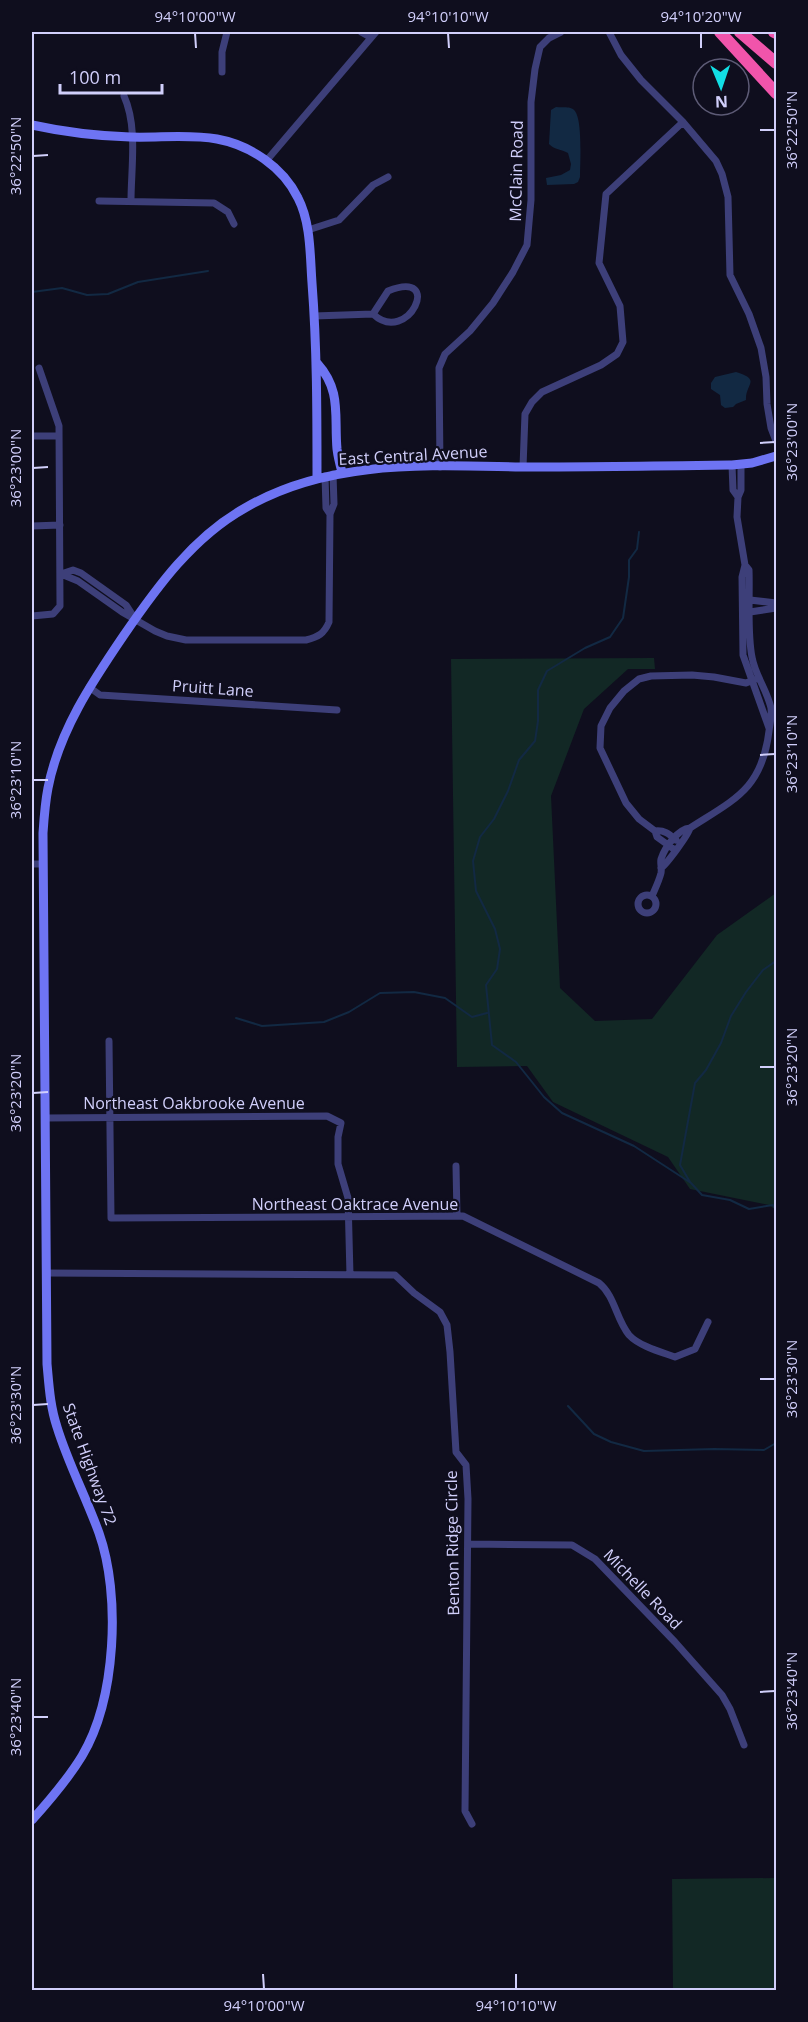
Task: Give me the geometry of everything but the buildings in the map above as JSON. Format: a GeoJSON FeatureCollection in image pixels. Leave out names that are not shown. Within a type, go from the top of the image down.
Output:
{"type":"FeatureCollection","features":[{"type":"Feature","properties":{"kind":"highway"},"geometry":{"type":"LineString","coordinates":[[720,32],[777,93]]}},
{"type":"Feature","properties":{"kind":"highway"},"geometry":{"type":"LineString","coordinates":[[740,32],[777,63]]}},
{"type":"Feature","properties":{"kind":"main road"},"geometry":{"type":"LineString","coordinates":[[32,125],[79,134],[206,137],[239,145],[267,160],[285,179],[298,198],[308,230],[317,363],[329,475]]}},
{"type":"Feature","properties":{"kind":"main road"},"geometry":{"type":"LineString","coordinates":[[317,363],[327,374],[336,394],[337,451],[329,475]]}},
{"type":"Feature","properties":{"kind":"main road","name":"East Central Avenue"},"geometry":{"type":"LineString","coordinates":[[79,705],[135,619],[168,575],[192,548],[220,524],[244,508],[277,492],[329,475],[440,466],[736,465],[777,456]]}},
{"type":"Feature","properties":{"kind":"main road","name":"State Highway 72"},"geometry":{"type":"LineString","coordinates":[[32,1820],[59,1790],[83,1754],[100,1712],[110,1668],[113,1622],[110,1577],[100,1535],[59,1433],[50,1400],[47,1364],[43,833],[48,788],[59,749],[79,705]]}},
{"type":"Feature","properties":{"kind":"street"},"geometry":{"type":"LineString","coordinates":[[222,72],[222,52],[228,32]]}},
{"type":"Feature","properties":{"kind":"street"},"geometry":{"type":"LineString","coordinates":[[361,32],[373,34]]}},
{"type":"Feature","properties":{"kind":"street","name":"McClain Road"},"geometry":{"type":"LineString","coordinates":[[440,466],[439,368],[445,354],[470,331],[493,303],[527,245],[531,200],[531,102],[537,62],[540,47],[549,38],[561,32]]}},
{"type":"Feature","properties":{"kind":"street"},"geometry":{"type":"LineString","coordinates":[[609,32],[621,55],[641,80],[683,122],[716,161],[722,174],[729,197],[730,275],[751,319],[761,348],[766,377],[766,404],[771,428],[777,441]]}},
{"type":"Feature","properties":{"kind":"street"},"geometry":{"type":"LineString","coordinates":[[267,160],[373,34]]}},
{"type":"Feature","properties":{"kind":"street"},"geometry":{"type":"LineString","coordinates":[[124,96],[129,107],[132,137],[131,201]]}},
{"type":"Feature","properties":{"kind":"street"},"geometry":{"type":"LineString","coordinates":[[524,467],[525,414],[532,402],[546,390],[617,354],[623,342],[620,306],[599,262],[606,194],[683,122]]}},
{"type":"Feature","properties":{"kind":"street"},"geometry":{"type":"LineString","coordinates":[[308,230],[339,220],[373,184],[388,177]]}},
{"type":"Feature","properties":{"kind":"street"},"geometry":{"type":"LineString","coordinates":[[99,201],[214,203],[228,212],[234,224]]}},
{"type":"Feature","properties":{"kind":"street"},"geometry":{"type":"LineString","coordinates":[[314,316],[373,314],[379,320],[402,319],[415,309],[418,295],[412,288],[402,286],[388,291],[373,314]]}},
{"type":"Feature","properties":{"kind":"street"},"geometry":{"type":"LineString","coordinates":[[32,616],[53,614],[60,606],[61,574],[59,426],[39,368]]}},
{"type":"Feature","properties":{"kind":"street"},"geometry":{"type":"LineString","coordinates":[[32,436],[59,436]]}},
{"type":"Feature","properties":{"kind":"street"},"geometry":{"type":"LineString","coordinates":[[736,465],[733,490],[738,497],[739,536],[745,565],[742,577],[742,646],[745,664],[755,680]]}},
{"type":"Feature","properties":{"kind":"street"},"geometry":{"type":"LineString","coordinates":[[61,574],[73,570],[81,573],[126,605],[135,619],[167,636],[186,640],[306,640],[317,638],[325,631],[329,622],[330,514],[334,504],[329,475]]}},
{"type":"Feature","properties":{"kind":"street"},"geometry":{"type":"LineString","coordinates":[[32,526],[60,525]]}},
{"type":"Feature","properties":{"kind":"street"},"geometry":{"type":"LineString","coordinates":[[652,896],[662,868],[668,865],[675,844],[689,834],[690,828],[723,808],[749,785],[762,765],[769,739],[769,728],[755,680],[751,656],[749,570],[745,565]]}},
{"type":"Feature","properties":{"kind":"street"},"geometry":{"type":"LineString","coordinates":[[750,600],[777,603]]}},
{"type":"Feature","properties":{"kind":"street"},"geometry":{"type":"LineString","coordinates":[[750,612],[777,608]]}},
{"type":"Feature","properties":{"kind":"street"},"geometry":{"type":"LineString","coordinates":[[675,844],[657,837],[655,831],[639,819],[626,803],[600,748],[601,726],[610,708],[624,691],[651,676],[714,676],[740,683],[755,680]]}},
{"type":"Feature","properties":{"kind":"street","name":"Pruitt Lane"},"geometry":{"type":"LineString","coordinates":[[89,687],[100,695],[337,710]]}},
{"type":"Feature","properties":{"kind":"street"},"geometry":{"type":"LineString","coordinates":[[32,864],[42,864]]}},
{"type":"Feature","properties":{"kind":"street"},"geometry":{"type":"LineString","coordinates":[[109,1041],[110,1117]]}},
{"type":"Feature","properties":{"kind":"street","name":"Northeast Oakbrooke Avenue"},"geometry":{"type":"LineString","coordinates":[[46,1118],[327,1116],[341,1123],[338,1137],[338,1164],[348,1198],[349,1216]]}},
{"type":"Feature","properties":{"kind":"street","name":"Northeast Oaktrace Avenue"},"geometry":{"type":"LineString","coordinates":[[110,1117],[111,1218],[463,1216],[599,1283],[611,1297],[631,1337],[657,1351],[675,1357],[695,1349],[708,1322]]}},
{"type":"Feature","properties":{"kind":"street"},"geometry":{"type":"LineString","coordinates":[[456,1166],[457,1216]]}},
{"type":"Feature","properties":{"kind":"street"},"geometry":{"type":"LineString","coordinates":[[349,1216],[350,1275]]}},
{"type":"Feature","properties":{"kind":"street","name":"Benton Ridge Circle"},"geometry":{"type":"LineString","coordinates":[[46,1273],[395,1275],[414,1293],[440,1312],[447,1325],[456,1452],[466,1465],[469,1544],[465,1811],[472,1824]]}},
{"type":"Feature","properties":{"kind":"street","name":"Michelle Road"},"geometry":{"type":"LineString","coordinates":[[469,1544],[572,1545],[584,1550],[668,1633],[722,1695],[744,1745]]}},
{"type":"Feature","properties":{"kind":"green space"},"geometry":{"type":"Polygon","coordinates":[[[654,658],[655,669],[628,669],[584,709],[551,796],[560,988],[595,1021],[652,1019],[717,935],[776,893],[776,1210],[769,1205],[690,1189],[668,1157],[553,1102],[527,1066],[457,1067],[451,659],[654,658]]]}},
{"type":"Feature","properties":{"kind":"green space"},"geometry":{"type":"Polygon","coordinates":[[[776,1878],[776,1990],[673,1990],[672,1879],[776,1878]]]}},
{"type":"Feature","properties":{"kind":"water"},"geometry":{"type":"Polygon","coordinates":[[[556,107],[574,110],[579,122],[580,177],[574,184],[547,185],[546,178],[561,175],[570,170],[571,164],[568,153],[549,144],[551,110],[556,107]]]}},
{"type":"Feature","properties":{"kind":"water"},"geometry":{"type":"Polygon","coordinates":[[[736,372],[750,380],[746,400],[733,407],[725,408],[721,405],[720,395],[711,389],[711,383],[715,377],[736,372]]]}},
{"type":"Feature","properties":{"kind":"waterway"},"geometry":{"type":"LineString","coordinates":[[32,292],[62,288],[87,295],[108,294],[138,282],[208,271]]}},
{"type":"Feature","properties":{"kind":"waterway"},"geometry":{"type":"LineString","coordinates":[[639,532],[637,549],[629,560],[623,618],[610,637],[585,648],[547,671],[538,690],[538,721],[535,741],[519,760],[508,791],[494,819],[480,837],[473,861],[476,891],[495,929],[500,949],[497,969],[486,985],[492,1045],[516,1062],[544,1097],[562,1113],[634,1146],[691,1183],[702,1195],[730,1200],[749,1209],[773,1205],[776,1210]]}},
{"type":"Feature","properties":{"kind":"waterway"},"geometry":{"type":"LineString","coordinates":[[690,1182],[680,1165],[695,1083],[706,1070],[721,1043],[731,1016],[746,992],[763,970],[776,961]]}},
{"type":"Feature","properties":{"kind":"waterway"},"geometry":{"type":"LineString","coordinates":[[236,1018],[262,1026],[324,1022],[349,1012],[380,993],[414,992],[445,998],[472,1017],[487,1013]]}},
{"type":"Feature","properties":{"kind":"waterway"},"geometry":{"type":"LineString","coordinates":[[568,1406],[594,1434],[611,1442],[644,1451],[764,1450],[776,1443]]}}]}
